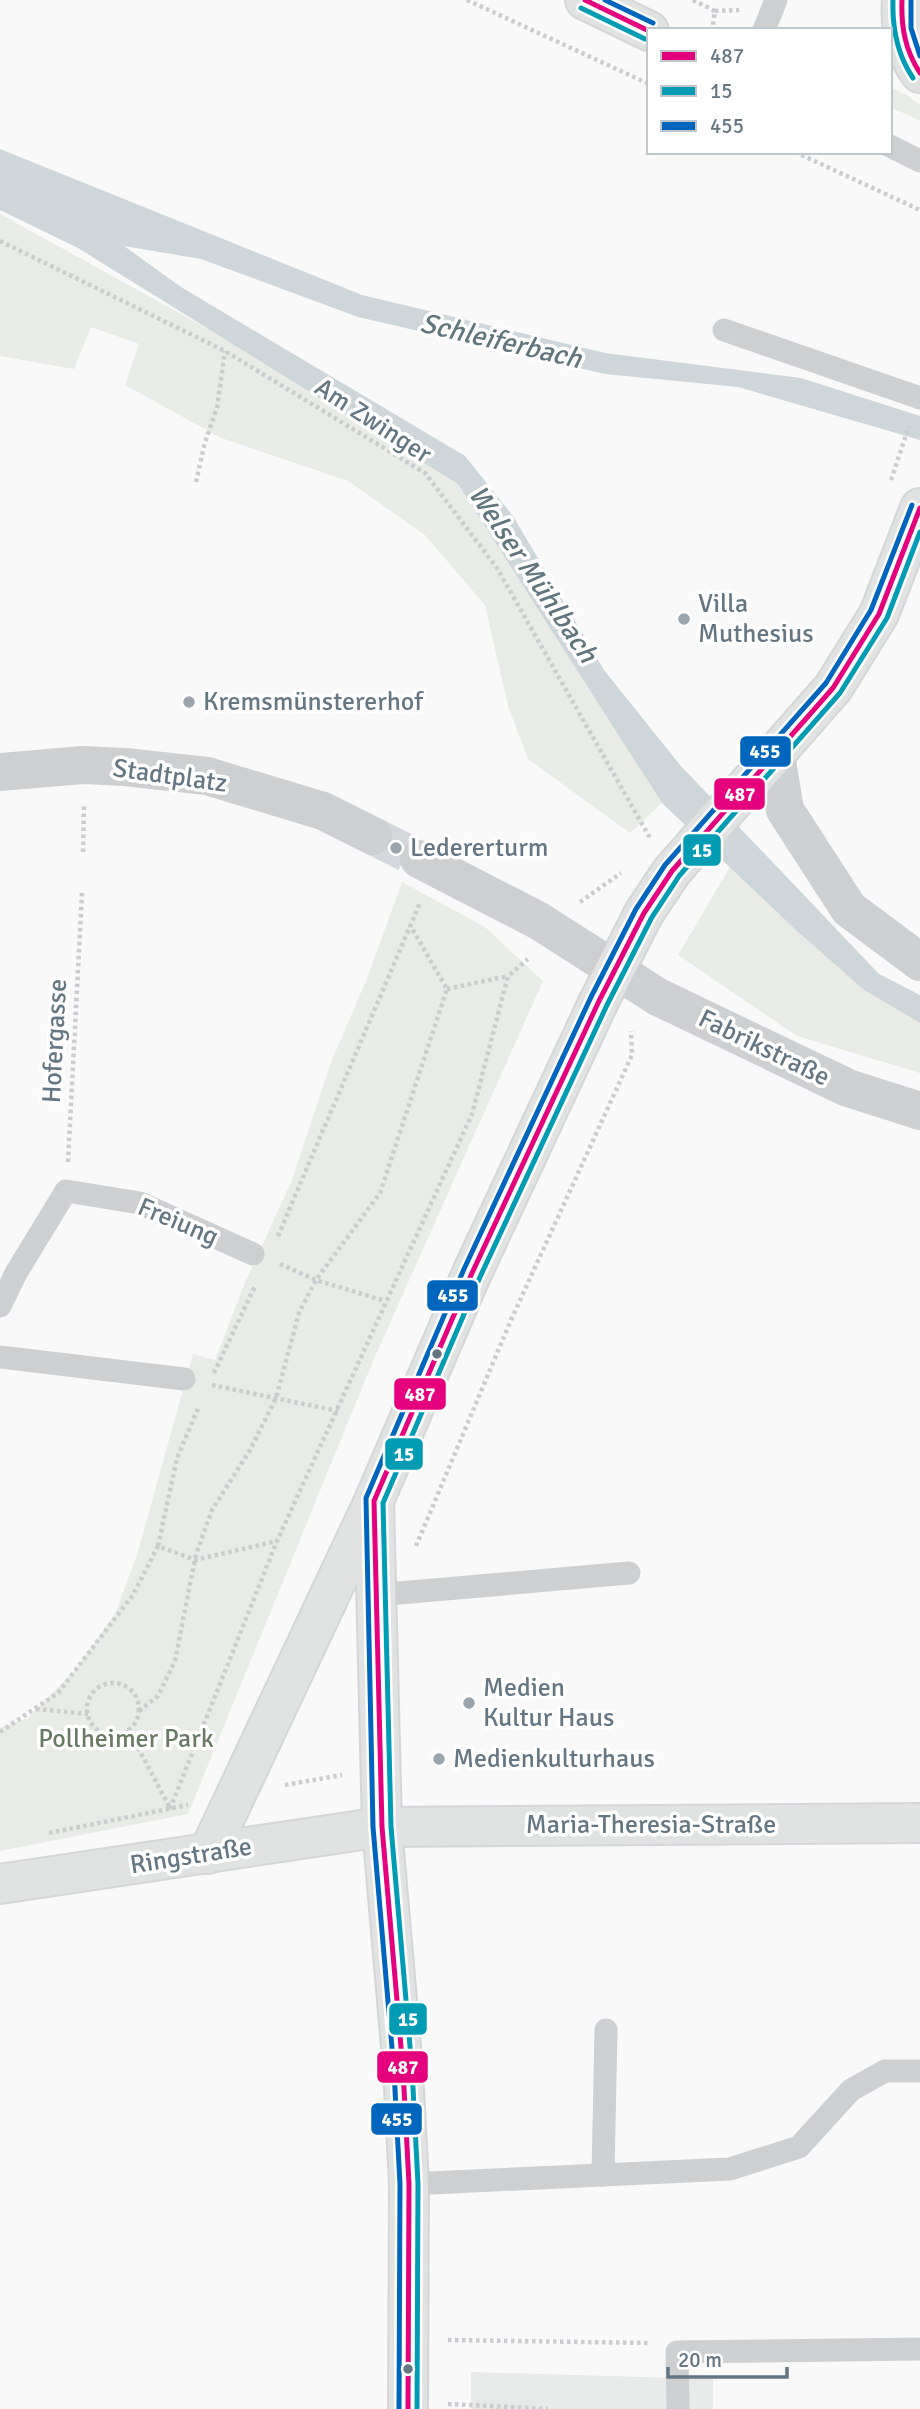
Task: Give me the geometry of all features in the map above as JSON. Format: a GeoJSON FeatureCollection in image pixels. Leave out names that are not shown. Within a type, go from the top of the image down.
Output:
{"type":"FeatureCollection","features":[{"type":"Feature","properties":{"kind":"main road"},"geometry":{"type":"LineString","coordinates":[[585,0],[647,29]]}},
{"type":"Feature","properties":{"kind":"main road"},"geometry":{"type":"LineString","coordinates":[[898,23],[911,60],[920,72]]}},
{"type":"Feature","properties":{"kind":"main road"},"geometry":{"type":"LineString","coordinates":[[208,1853],[374,1501],[478,1260],[614,970],[644,913],[672,871],[675,841],[729,804],[776,755],[833,688],[879,614],[904,499]]}},
{"type":"Feature","properties":{"kind":"main road"},"geometry":{"type":"LineString","coordinates":[[374,1501],[382,1827],[403,2070],[409,2184],[408,2409]]}},
{"type":"Feature","properties":{"kind":"main road","name":"Maria-Theresia-Straße"},"geometry":{"type":"LineString","coordinates":[[382,1827],[920,1823]]}},
{"type":"Feature","properties":{"kind":"main road","name":"Ringstraße"},"geometry":{"type":"LineString","coordinates":[[0,1884],[382,1827]]}},
{"type":"Feature","properties":{"kind":"street"},"geometry":{"type":"LineString","coordinates":[[776,755],[785,810],[849,909],[920,962]]}},
{"type":"Feature","properties":{"kind":"street","name":"Stadtplatz"},"geometry":{"type":"LineString","coordinates":[[0,772],[83,765],[207,776],[323,811],[373,836]]}},
{"type":"Feature","properties":{"kind":"street"},"geometry":{"type":"LineString","coordinates":[[427,863],[539,921],[545,941],[614,970]]}},
{"type":"Feature","properties":{"kind":"street","name":"Fabrikstraße"},"geometry":{"type":"LineString","coordinates":[[614,970],[658,997],[848,1088],[920,1111]]}},
{"type":"Feature","properties":{"kind":"lane"},"geometry":{"type":"LineString","coordinates":[[765,28],[776,0]]}},
{"type":"Feature","properties":{"kind":"lane"},"geometry":{"type":"LineString","coordinates":[[892,147],[920,161]]}},
{"type":"Feature","properties":{"kind":"lane"},"geometry":{"type":"LineString","coordinates":[[724,330],[919,398]]}},
{"type":"Feature","properties":{"kind":"lane"},"geometry":{"type":"LineString","coordinates":[[0,1306],[16,1273],[66,1191]]}},
{"type":"Feature","properties":{"kind":"lane","name":"Freiung"},"geometry":{"type":"LineString","coordinates":[[66,1191],[140,1203],[261,1256]]}},
{"type":"Feature","properties":{"kind":"lane"},"geometry":{"type":"LineString","coordinates":[[0,1357],[184,1380]]}},
{"type":"Feature","properties":{"kind":"lane"},"geometry":{"type":"LineString","coordinates":[[376,1595],[629,1573]]}},
{"type":"Feature","properties":{"kind":"lane"},"geometry":{"type":"LineString","coordinates":[[603,2175],[606,2030]]}},
{"type":"Feature","properties":{"kind":"lane"},"geometry":{"type":"LineString","coordinates":[[409,2184],[730,2169],[799,2147],[851,2090],[885,2071],[920,2071]]}},
{"type":"Feature","properties":{"kind":"lane"},"geometry":{"type":"LineString","coordinates":[[678,2409],[677,2352],[920,2348]]}},
{"type":"Feature","properties":{"kind":"path"},"geometry":{"type":"LineString","coordinates":[[467,0],[647,83]]}},
{"type":"Feature","properties":{"kind":"path"},"geometry":{"type":"LineString","coordinates":[[693,0],[715,11],[712,28]]}},
{"type":"Feature","properties":{"kind":"path"},"geometry":{"type":"LineString","coordinates":[[799,154],[920,210]]}},
{"type":"Feature","properties":{"kind":"path","name":"Am Zwinger"},"geometry":{"type":"LineString","coordinates":[[0,241],[225,351],[425,473],[497,568],[652,841],[675,841]]}},
{"type":"Feature","properties":{"kind":"path"},"geometry":{"type":"LineString","coordinates":[[196,482],[205,442],[217,408],[225,351]]}},
{"type":"Feature","properties":{"kind":"path"},"geometry":{"type":"LineString","coordinates":[[904,499],[919,398]]}},
{"type":"Feature","properties":{"kind":"path"},"geometry":{"type":"LineString","coordinates":[[83,765],[83,852]]}},
{"type":"Feature","properties":{"kind":"path"},"geometry":{"type":"LineString","coordinates":[[0,1732],[58,1693],[132,1595],[158,1546],[177,1458],[261,1256],[410,925],[427,863]]}},
{"type":"Feature","properties":{"kind":"path"},"geometry":{"type":"LineString","coordinates":[[447,989],[508,976],[585,897],[628,869]]}},
{"type":"Feature","properties":{"kind":"path","name":"Hofergasse"},"geometry":{"type":"LineString","coordinates":[[66,1191],[82,893]]}},
{"type":"Feature","properties":{"kind":"path"},"geometry":{"type":"LineString","coordinates":[[139,1711],[134,1694],[121,1684],[104,1684],[91,1694],[88,1702],[88,1714],[93,1726],[100,1731],[117,1734],[128,1729],[139,1711],[158,1696],[175,1661],[195,1560],[212,1510],[250,1450],[276,1398],[299,1313],[316,1280],[380,1193],[447,989],[410,925]]}},
{"type":"Feature","properties":{"kind":"path"},"geometry":{"type":"LineString","coordinates":[[170,1809],[277,1541],[472,1114],[508,976]]}},
{"type":"Feature","properties":{"kind":"path"},"geometry":{"type":"LineString","coordinates":[[414,1550],[511,1320],[632,1055],[632,1031]]}},
{"type":"Feature","properties":{"kind":"path"},"geometry":{"type":"LineString","coordinates":[[261,1256],[316,1280],[385,1301]]}},
{"type":"Feature","properties":{"kind":"path"},"geometry":{"type":"LineString","coordinates":[[184,1380],[338,1411]]}},
{"type":"Feature","properties":{"kind":"path"},"geometry":{"type":"LineString","coordinates":[[158,1546],[195,1560],[277,1541]]}},
{"type":"Feature","properties":{"kind":"path"},"geometry":{"type":"LineString","coordinates":[[35,1709],[88,1714]]}},
{"type":"Feature","properties":{"kind":"path"},"geometry":{"type":"LineString","coordinates":[[128,1729],[170,1809]]}},
{"type":"Feature","properties":{"kind":"path"},"geometry":{"type":"LineString","coordinates":[[274,1787],[325,1777],[381,1772]]}},
{"type":"Feature","properties":{"kind":"path"},"geometry":{"type":"LineString","coordinates":[[39,1835],[196,1804]]}},
{"type":"Feature","properties":{"kind":"path"},"geometry":{"type":"LineString","coordinates":[[445,2403],[548,2409]]}},
{"type":"Feature","properties":{"kind":"shaded area"},"geometry":{"type":"Polygon","coordinates":[[[471,2372],[713,2379],[713,2409],[471,2409],[471,2372]]]}},
{"type":"Feature","properties":{"kind":"green space"},"geometry":{"type":"Polygon","coordinates":[[[892,88],[920,105],[920,121],[892,108],[892,88]]]}},
{"type":"Feature","properties":{"kind":"green space"},"geometry":{"type":"Polygon","coordinates":[[[0,214],[239,346],[459,484],[662,803],[630,833],[528,759],[508,706],[485,605],[425,535],[348,481],[221,438],[125,385],[139,344],[91,327],[74,369],[0,356],[0,214]]]}},
{"type":"Feature","properties":{"kind":"green space"},"geometry":{"type":"Polygon","coordinates":[[[730,867],[864,990],[920,1023],[920,1073],[797,1036],[678,955],[730,867]]]}},
{"type":"Feature","properties":{"kind":"green space","name":"Pollheimer Park"},"geometry":{"type":"Polygon","coordinates":[[[402,882],[485,927],[543,981],[373,1361],[188,1814],[0,1851],[0,1728],[28,1718],[76,1669],[115,1614],[137,1555],[193,1354],[215,1360],[244,1285],[292,1180],[330,1065],[368,976],[402,882]]]}},
{"type":"Feature","properties":{"kind":"water"},"geometry":{"type":"Polygon","coordinates":[[[0,149],[362,295],[605,353],[801,378],[920,416],[920,440],[738,387],[605,374],[358,317],[201,259],[124,246],[181,287],[465,456],[513,516],[604,670],[680,765],[879,974],[920,995],[920,1023],[864,990],[797,931],[662,803],[458,484],[78,248],[0,210],[0,149]]]}},
{"type":"Feature","properties":{"kind":"tunnel"},"geometry":{"type":"LineString","coordinates":[[373,836],[419,859]]}},
{"type":"Feature","properties":{"kind":"transit line","name":"487"},"geometry":{"type":"LineString","coordinates":[[585,0],[647,30]]}},
{"type":"Feature","properties":{"kind":"transit line","name":"455"},"geometry":{"type":"LineString","coordinates":[[605,0],[653,23]]}},
{"type":"Feature","properties":{"kind":"transit line","name":"15"},"geometry":{"type":"LineString","coordinates":[[893,0],[897,41],[913,78]]}},
{"type":"Feature","properties":{"kind":"transit line","name":"487"},"geometry":{"type":"LineString","coordinates":[[902,0],[905,38],[920,73]]}},
{"type":"Feature","properties":{"kind":"transit line","name":"455"},"geometry":{"type":"LineString","coordinates":[[911,0],[911,28],[920,56]]}},
{"type":"Feature","properties":{"kind":"transit line","name":"15"},"geometry":{"type":"LineString","coordinates":[[581,8],[645,39]]}},
{"type":"Feature","properties":{"kind":"transit line","name":"455"},"geometry":{"type":"LineString","coordinates":[[399,2409],[400,2184],[394,2071],[373,1827],[366,1498],[464,1269],[591,997],[636,909],[665,865],[826,683],[871,610],[912,505]]}},
{"type":"Feature","properties":{"kind":"transit line","name":"487"},"geometry":{"type":"LineString","coordinates":[[408,2409],[409,2184],[403,2070],[382,1827],[374,1501],[472,1273],[599,1001],[644,913],[672,871],[833,688],[879,614],[920,508]]}},
{"type":"Feature","properties":{"kind":"transit line","name":"15"},"geometry":{"type":"LineString","coordinates":[[417,2409],[418,2184],[412,2069],[391,1827],[383,1503],[480,1277],[607,1005],[652,917],[679,876],[840,693],[887,618],[920,532]]}},
{"type":"Feature","properties":{"kind":"place","name":"Villa Muthesius"},"geometry":{"type":"Point","coordinates":[684,619]}},
{"type":"Feature","properties":{"kind":"place","name":"Kremsmünstererhof"},"geometry":{"type":"Point","coordinates":[189,702]}},
{"type":"Feature","properties":{"kind":"place","name":"Ledererturm"},"geometry":{"type":"Point","coordinates":[396,848]}},
{"type":"Feature","properties":{"kind":"place","name":"Medien Kultur Haus"},"geometry":{"type":"Point","coordinates":[469,1703]}},
{"type":"Feature","properties":{"kind":"place","name":"Medienkulturhaus"},"geometry":{"type":"Point","coordinates":[439,1759]}},
{"type":"Feature","properties":{"kind":"water label","name":"Schleiferbach"},"geometry":{"type":"Point","coordinates":[501,341]}},
{"type":"Feature","properties":{"kind":"water label","name":"Welser Mühlbach"},"geometry":{"type":"Point","coordinates":[533,574]}}]}
